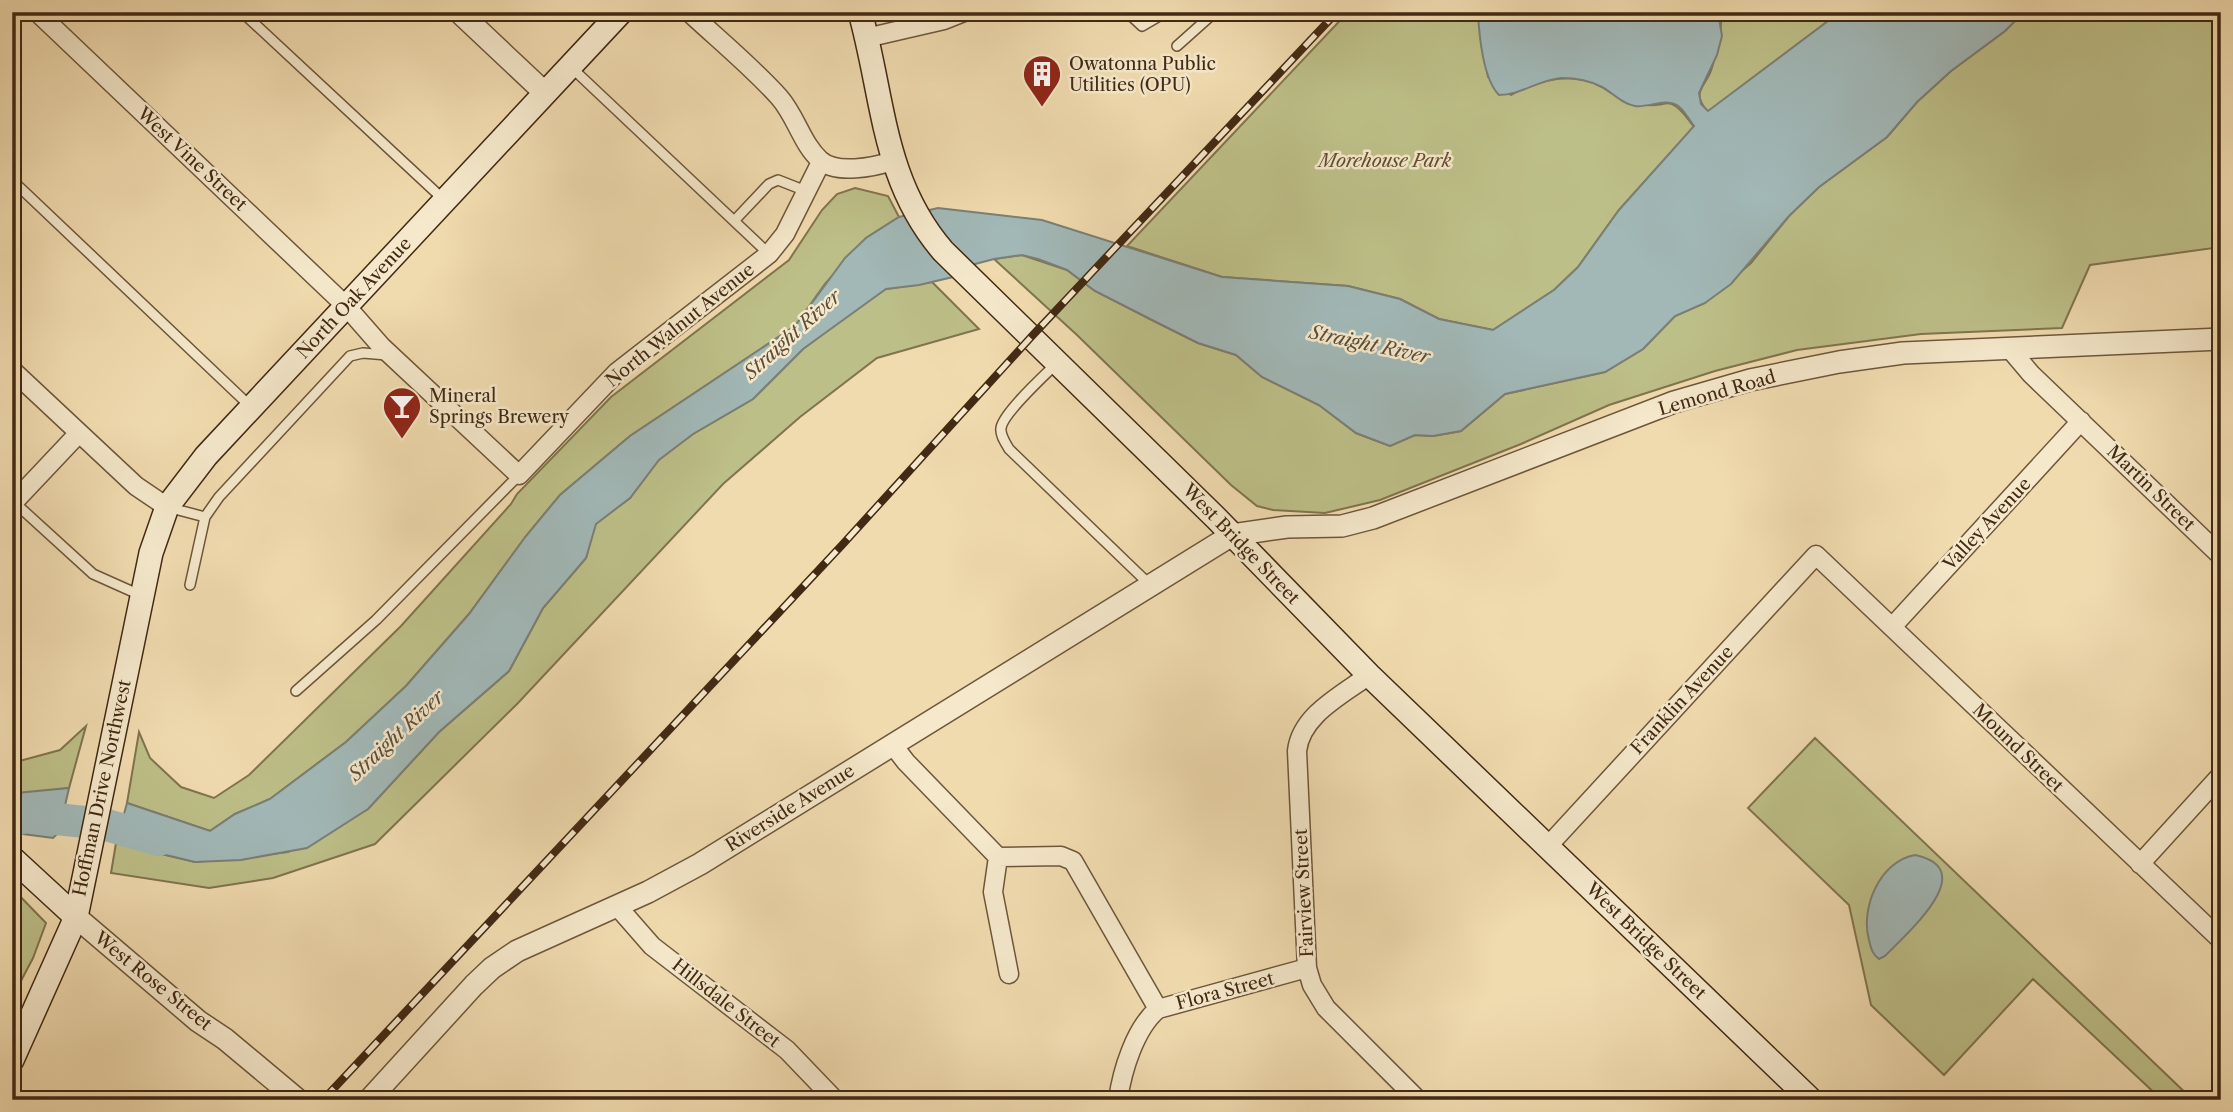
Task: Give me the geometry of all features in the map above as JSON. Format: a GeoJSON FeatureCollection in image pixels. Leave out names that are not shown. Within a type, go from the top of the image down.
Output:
{"type":"FeatureCollection","features":[{"type":"Feature","properties":{"kind":"main road","name":"North Oak Avenue"},"geometry":{"type":"LineString","coordinates":[[167,507],[206,456],[621,12]]}},
{"type":"Feature","properties":{"kind":"main road","name":"West Bridge Street"},"geometry":{"type":"LineString","coordinates":[[860,12],[893,161],[904,190],[931,237],[1232,535],[1368,675],[1811,1100]]}},
{"type":"Feature","properties":{"kind":"main road","name":"Hoffman Drive Northwest"},"geometry":{"type":"LineString","coordinates":[[12,1060],[76,917],[151,554],[167,507]]}},
{"type":"Feature","properties":{"kind":"main road","name":"West Rose Street"},"geometry":{"type":"LineString","coordinates":[[12,858],[76,917]]}},
{"type":"Feature","properties":{"kind":"street","name":"West Vine Street"},"geometry":{"type":"LineString","coordinates":[[37,12],[346,306],[392,356],[519,475]]}},
{"type":"Feature","properties":{"kind":"street"},"geometry":{"type":"LineString","coordinates":[[460,12],[545,93]]}},
{"type":"Feature","properties":{"kind":"street"},"geometry":{"type":"LineString","coordinates":[[690,12],[779,97],[821,162],[845,169],[872,167],[893,161]]}},
{"type":"Feature","properties":{"kind":"street"},"geometry":{"type":"LineString","coordinates":[[866,38],[944,20],[964,12]]}},
{"type":"Feature","properties":{"kind":"street","name":"North Walnut Avenue"},"geometry":{"type":"LineString","coordinates":[[519,475],[617,372],[769,254],[785,234],[821,162]]}},
{"type":"Feature","properties":{"kind":"street","name":"Lemond Road"},"geometry":{"type":"LineString","coordinates":[[1232,535],[1287,527],[1342,526],[1373,518],[1674,402],[1751,380],[1839,362],[1890,355],[2221,339]]}},
{"type":"Feature","properties":{"kind":"street","name":"Martin Street"},"geometry":{"type":"LineString","coordinates":[[2009,348],[2031,374],[2221,556]]}},
{"type":"Feature","properties":{"kind":"street"},"geometry":{"type":"LineString","coordinates":[[12,370],[136,486],[167,507]]}},
{"type":"Feature","properties":{"kind":"street","name":"Valley Avenue"},"geometry":{"type":"LineString","coordinates":[[1892,627],[2081,421]]}},
{"type":"Feature","properties":{"kind":"street"},"geometry":{"type":"LineString","coordinates":[[13,503],[79,433]]}},
{"type":"Feature","properties":{"kind":"street","name":"Riverside Avenue"},"geometry":{"type":"LineString","coordinates":[[369,1100],[492,968],[517,951],[617,906],[700,864],[1232,535]]}},
{"type":"Feature","properties":{"kind":"street","name":"Mound Street"},"geometry":{"type":"LineString","coordinates":[[1816,555],[2221,940]]}},
{"type":"Feature","properties":{"kind":"street","name":"Franklin Avenue"},"geometry":{"type":"LineString","coordinates":[[1548,846],[1816,555]]}},
{"type":"Feature","properties":{"kind":"street","name":"Fairview Street"},"geometry":{"type":"LineString","coordinates":[[1368,675],[1313,717],[1298,739],[1307,968],[1312,985],[1326,1008],[1418,1100]]}},
{"type":"Feature","properties":{"kind":"street"},"geometry":{"type":"LineString","coordinates":[[892,744],[905,762],[998,857],[1061,856],[1073,861],[1158,1009]]}},
{"type":"Feature","properties":{"kind":"street"},"geometry":{"type":"LineString","coordinates":[[2140,864],[2221,775]]}},
{"type":"Feature","properties":{"kind":"street"},"geometry":{"type":"LineString","coordinates":[[998,857],[993,892],[1009,974]]}},
{"type":"Feature","properties":{"kind":"street","name":"Hillsdale Street"},"geometry":{"type":"LineString","coordinates":[[617,906],[652,946],[787,1050],[835,1100]]}},
{"type":"Feature","properties":{"kind":"street","name":"West Rose Street"},"geometry":{"type":"LineString","coordinates":[[76,917],[198,1021],[225,1039],[298,1100]]}},
{"type":"Feature","properties":{"kind":"street","name":"Flora Street"},"geometry":{"type":"LineString","coordinates":[[1118,1100],[1124,1067],[1147,1020],[1158,1009],[1307,968]]}},
{"type":"Feature","properties":{"kind":"lane"},"geometry":{"type":"LineString","coordinates":[[242,12],[444,201]]}},
{"type":"Feature","properties":{"kind":"lane"},"geometry":{"type":"LineString","coordinates":[[1127,12],[1142,26],[1166,12]]}},
{"type":"Feature","properties":{"kind":"lane"},"geometry":{"type":"LineString","coordinates":[[1177,46],[1215,12]]}},
{"type":"Feature","properties":{"kind":"lane"},"geometry":{"type":"LineString","coordinates":[[570,66],[769,254]]}},
{"type":"Feature","properties":{"kind":"lane"},"geometry":{"type":"LineString","coordinates":[[12,180],[252,407]]}},
{"type":"Feature","properties":{"kind":"lane"},"geometry":{"type":"LineString","coordinates":[[734,221],[769,184],[778,180],[806,191]]}},
{"type":"Feature","properties":{"kind":"lane"},"geometry":{"type":"LineString","coordinates":[[190,585],[205,517],[219,496],[350,356],[363,352],[392,356]]}},
{"type":"Feature","properties":{"kind":"lane"},"geometry":{"type":"LineString","coordinates":[[1058,361],[1005,417],[1000,432],[1003,440],[1009,449],[1149,585]]}},
{"type":"Feature","properties":{"kind":"lane"},"geometry":{"type":"LineString","coordinates":[[296,691],[376,620],[519,475]]}},
{"type":"Feature","properties":{"kind":"lane"},"geometry":{"type":"LineString","coordinates":[[13,503],[93,574],[142,596]]}},
{"type":"Feature","properties":{"kind":"lane"},"geometry":{"type":"LineString","coordinates":[[167,507],[205,517]]}},
{"type":"Feature","properties":{"kind":"lane"},"geometry":{"type":"LineString","coordinates":[[12,594],[15,606],[12,617]]}},
{"type":"Feature","properties":{"kind":"green space","name":"Morehouse Park"},"geometry":{"type":"Polygon","coordinates":[[[1348,12],[1478,12],[1488,77],[1511,95],[1532,85],[1555,79],[1578,79],[1589,81],[1634,103],[1672,104],[1694,127],[1619,210],[1578,267],[1554,290],[1493,330],[1439,319],[1400,299],[1348,286],[1222,277],[1127,246],[1348,12]]]}},
{"type":"Feature","properties":{"kind":"green space"},"geometry":{"type":"Polygon","coordinates":[[[1718,12],[1840,12],[1708,112],[1699,96],[1712,69],[1717,48],[1721,23],[1718,12]]]}},
{"type":"Feature","properties":{"kind":"green space"},"geometry":{"type":"Polygon","coordinates":[[[2024,12],[2221,12],[2221,247],[2090,265],[2062,328],[1921,334],[1797,350],[1715,371],[1609,405],[1521,444],[1380,500],[1325,513],[1273,510],[1257,506],[1231,485],[1077,335],[994,259],[1022,255],[1067,270],[1095,291],[1158,323],[1198,343],[1236,355],[1262,377],[1319,405],[1356,433],[1390,446],[1415,435],[1433,436],[1461,431],[1505,394],[1605,372],[1643,349],[1675,316],[1705,303],[1751,263],[1789,216],[1819,187],[1887,137],[1917,102],[1951,71],[2005,31],[2024,12]]]}},
{"type":"Feature","properties":{"kind":"green space"},"geometry":{"type":"Polygon","coordinates":[[[855,188],[888,196],[899,217],[866,238],[825,284],[795,326],[630,436],[560,495],[526,536],[469,614],[406,686],[346,742],[270,799],[235,814],[210,831],[127,803],[139,732],[150,758],[181,787],[214,798],[249,775],[401,626],[517,494],[611,397],[789,260],[822,210],[837,194],[855,188]]]}},
{"type":"Feature","properties":{"kind":"green space"},"geometry":{"type":"Polygon","coordinates":[[[932,282],[979,329],[877,358],[800,417],[723,484],[518,703],[375,844],[273,878],[209,888],[111,873],[116,843],[195,862],[288,852],[368,809],[439,732],[509,671],[543,608],[586,558],[595,524],[630,498],[659,459],[693,434],[753,399],[803,349],[861,305],[886,289],[932,282]]]}},
{"type":"Feature","properties":{"kind":"green space"},"geometry":{"type":"Polygon","coordinates":[[[86,726],[69,788],[12,796],[12,763],[60,750],[86,726]]]}},
{"type":"Feature","properties":{"kind":"green space"},"geometry":{"type":"Polygon","coordinates":[[[1815,738],[2193,1100],[2162,1100],[2033,979],[1944,1075],[1871,1005],[1849,905],[1748,808],[1815,738]]]}},
{"type":"Feature","properties":{"kind":"green space"},"geometry":{"type":"Polygon","coordinates":[[[12,888],[46,923],[33,958],[12,998],[12,888]]]}},
{"type":"Feature","properties":{"kind":"water"},"geometry":{"type":"Polygon","coordinates":[[[1478,12],[1718,12],[1722,36],[1717,55],[1699,93],[1701,104],[1708,111],[1840,12],[2024,12],[2005,31],[1951,71],[1917,102],[1887,137],[1819,187],[1789,216],[1731,284],[1705,303],[1675,316],[1643,349],[1605,372],[1505,394],[1461,431],[1433,436],[1415,435],[1390,446],[1356,433],[1319,405],[1262,377],[1236,355],[1198,343],[1158,323],[1095,291],[1067,270],[1022,255],[964,267],[953,277],[886,289],[803,349],[753,399],[693,434],[659,460],[630,498],[596,524],[586,558],[543,608],[509,671],[439,732],[368,809],[307,848],[241,860],[195,862],[116,843],[127,803],[210,831],[235,814],[270,799],[346,742],[406,686],[469,614],[526,536],[560,495],[630,436],[795,326],[845,258],[866,238],[899,217],[938,208],[1042,220],[1222,277],[1348,286],[1400,299],[1439,319],[1493,330],[1554,290],[1578,267],[1619,210],[1694,126],[1677,105],[1667,102],[1630,105],[1606,89],[1577,79],[1553,79],[1515,93],[1499,95],[1486,68],[1478,12]]]}},
{"type":"Feature","properties":{"kind":"water"},"geometry":{"type":"Polygon","coordinates":[[[69,788],[59,832],[53,838],[23,834],[12,825],[12,796],[16,793],[69,788]]]}},
{"type":"Feature","properties":{"kind":"water"},"geometry":{"type":"Polygon","coordinates":[[[1915,855],[1934,862],[1942,873],[1941,887],[1922,918],[1879,959],[1871,948],[1867,927],[1870,901],[1875,888],[1892,866],[1915,855]]]}},
{"type":"Feature","properties":{"kind":"waterway","name":"Straight River"},"geometry":{"type":"LineString","coordinates":[[12,821],[29,816],[103,824],[159,840]]}},
{"type":"Feature","properties":{"kind":"railway"},"geometry":{"type":"LineString","coordinates":[[323,1100],[843,544],[1032,336],[1337,12]]}},
{"type":"Feature","properties":{"kind":"place","name":"Owatonna Public Utilities (OPU)"},"geometry":{"type":"Point","coordinates":[1042,108]}},
{"type":"Feature","properties":{"kind":"place","name":"Mineral Springs Brewery"},"geometry":{"type":"Point","coordinates":[402,440]}}]}
